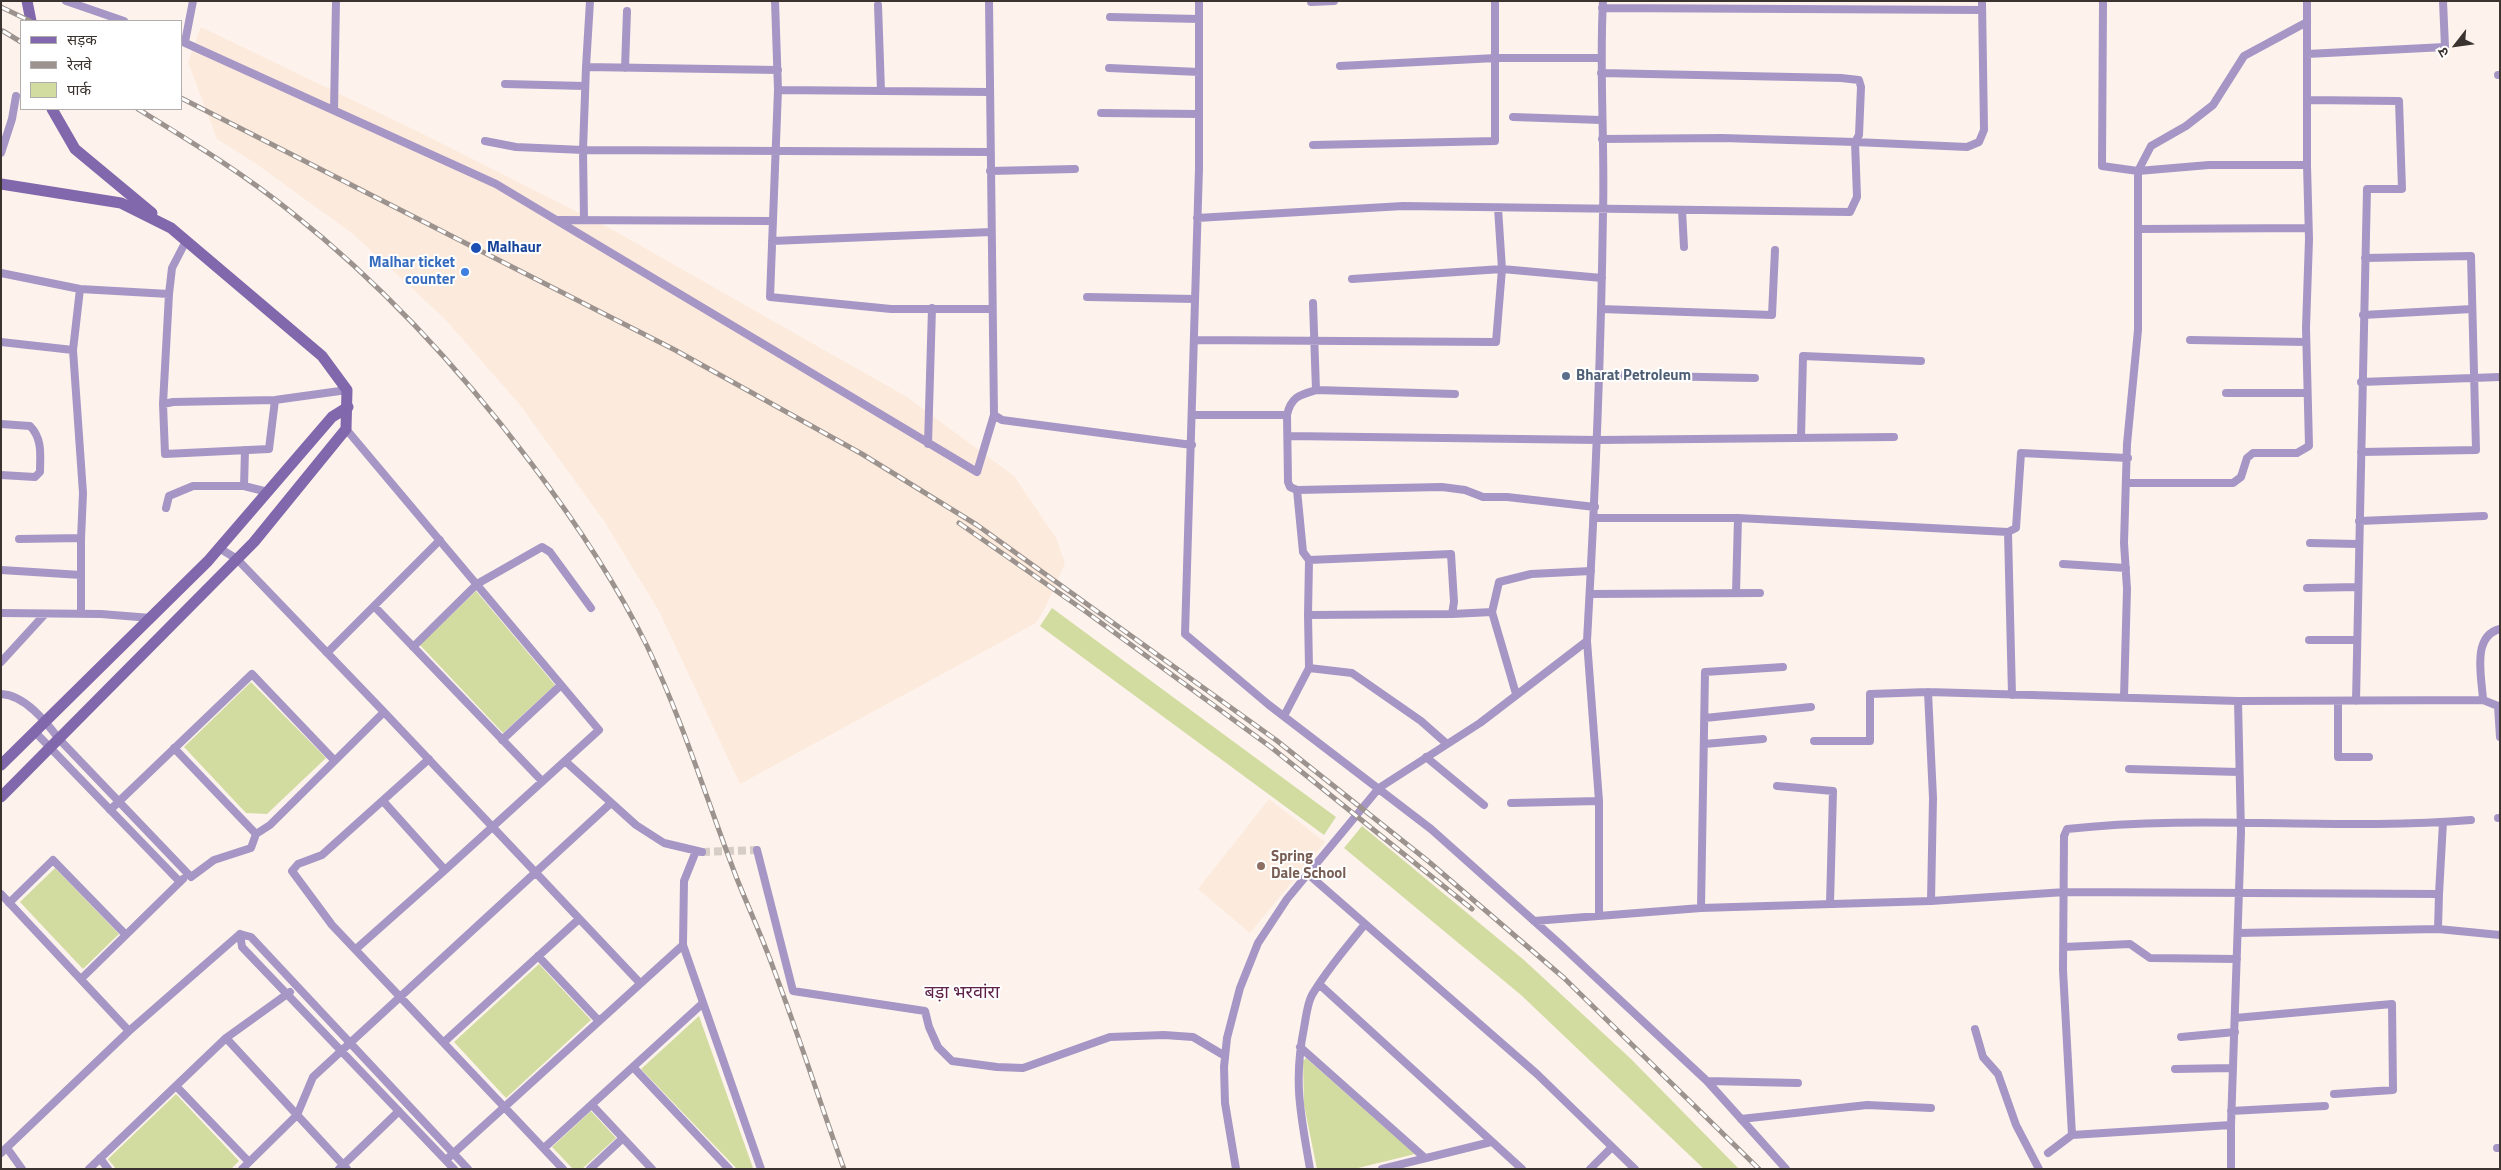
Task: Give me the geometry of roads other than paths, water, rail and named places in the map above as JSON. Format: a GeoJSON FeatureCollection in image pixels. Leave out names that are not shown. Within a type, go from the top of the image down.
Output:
{"type":"FeatureCollection","features":[{"type":"Feature","properties":{"kind":"street"},"geometry":{"type":"LineString","coordinates":[[27,1],[31,20]]}},
{"type":"Feature","properties":{"kind":"street"},"geometry":{"type":"LineString","coordinates":[[66,1],[121,20]]}},
{"type":"Feature","properties":{"kind":"street"},"geometry":{"type":"LineString","coordinates":[[193,1],[183,42],[496,184],[977,472],[994,415],[988,1]]}},
{"type":"Feature","properties":{"kind":"street"},"geometry":{"type":"LineString","coordinates":[[334,110],[336,1]]}},
{"type":"Feature","properties":{"kind":"street"},"geometry":{"type":"LineString","coordinates":[[584,220],[583,150],[590,1]]}},
{"type":"Feature","properties":{"kind":"street"},"geometry":{"type":"LineString","coordinates":[[775,1],[778,90],[770,297],[891,309],[992,309]]}},
{"type":"Feature","properties":{"kind":"street"},"geometry":{"type":"LineString","coordinates":[[1199,1],[1199,114],[1193,414],[1186,634],[1284,716],[1431,829],[1534,921],[1707,1081],[1786,1169]]}},
{"type":"Feature","properties":{"kind":"street"},"geometry":{"type":"LineString","coordinates":[[1311,2],[1334,1]]}},
{"type":"Feature","properties":{"kind":"street"},"geometry":{"type":"LineString","coordinates":[[1313,145],[1495,141],[1495,1]]}},
{"type":"Feature","properties":{"kind":"street"},"geometry":{"type":"LineString","coordinates":[[1602,139],[1722,138],[1967,147],[1979,142],[1984,130],[1982,1]]}},
{"type":"Feature","properties":{"kind":"street"},"geometry":{"type":"LineString","coordinates":[[2103,1],[2102,166],[2138,171],[2209,165],[2307,164]]}},
{"type":"Feature","properties":{"kind":"street"},"geometry":{"type":"LineString","coordinates":[[2127,483],[2233,483],[2242,477],[2247,458],[2253,453],[2303,452],[2310,443],[2306,342],[2308,228],[2307,1]]}},
{"type":"Feature","properties":{"kind":"street"},"geometry":{"type":"LineString","coordinates":[[2307,54],[2445,47],[2444,1]]}},
{"type":"Feature","properties":{"kind":"street"},"geometry":{"type":"LineString","coordinates":[[878,5],[881,91]]}},
{"type":"Feature","properties":{"kind":"street"},"geometry":{"type":"LineString","coordinates":[[1599,914],[1599,801],[1587,641],[1598,440],[1604,210],[1600,73],[1602,5],[1982,10]]}},
{"type":"Feature","properties":{"kind":"street"},"geometry":{"type":"LineString","coordinates":[[625,68],[627,11]]}},
{"type":"Feature","properties":{"kind":"street"},"geometry":{"type":"LineString","coordinates":[[1110,17],[1199,19]]}},
{"type":"Feature","properties":{"kind":"street"},"geometry":{"type":"LineString","coordinates":[[2124,697],[2128,428],[2138,330],[2138,171],[2151,146],[2186,126],[2213,106],[2244,56],[2307,22]]}},
{"type":"Feature","properties":{"kind":"street"},"geometry":{"type":"LineString","coordinates":[[1340,66],[1496,58],[1600,58]]}},
{"type":"Feature","properties":{"kind":"street"},"geometry":{"type":"LineString","coordinates":[[586,67],[778,70]]}},
{"type":"Feature","properties":{"kind":"street"},"geometry":{"type":"LineString","coordinates":[[1109,68],[1199,72]]}},
{"type":"Feature","properties":{"kind":"street"},"geometry":{"type":"LineString","coordinates":[[1197,218],[1403,206],[1850,212],[1857,198],[1855,142],[1859,135],[1861,87],[1859,80],[1841,78],[1600,73]]}},
{"type":"Feature","properties":{"kind":"street"},"geometry":{"type":"LineString","coordinates":[[505,84],[585,86]]}},
{"type":"Feature","properties":{"kind":"street"},"geometry":{"type":"LineString","coordinates":[[778,90],[990,92]]}},
{"type":"Feature","properties":{"kind":"street"},"geometry":{"type":"LineString","coordinates":[[1,153],[12,119],[16,96]]}},
{"type":"Feature","properties":{"kind":"street"},"geometry":{"type":"LineString","coordinates":[[2308,100],[2399,101],[2402,189],[2367,188],[2361,382],[2356,701]]}},
{"type":"Feature","properties":{"kind":"street"},"geometry":{"type":"LineString","coordinates":[[1,797],[237,559],[346,429],[348,407],[347,390],[322,356],[75,149],[53,110]]}},
{"type":"Feature","properties":{"kind":"street"},"geometry":{"type":"LineString","coordinates":[[1101,113],[1199,114]]}},
{"type":"Feature","properties":{"kind":"street"},"geometry":{"type":"LineString","coordinates":[[1513,117],[1601,120]]}},
{"type":"Feature","properties":{"kind":"street"},"geometry":{"type":"LineString","coordinates":[[484,141],[516,146],[583,150],[990,152]]}},
{"type":"Feature","properties":{"kind":"street"},"geometry":{"type":"LineString","coordinates":[[990,171],[1075,169]]}},
{"type":"Feature","properties":{"kind":"street"},"geometry":{"type":"LineString","coordinates":[[1,184],[121,203],[171,228]]}},
{"type":"Feature","properties":{"kind":"street"},"geometry":{"type":"LineString","coordinates":[[1194,340],[1496,342],[1502,269],[1498,208]]}},
{"type":"Feature","properties":{"kind":"street"},"geometry":{"type":"LineString","coordinates":[[1682,210],[1684,247]]}},
{"type":"Feature","properties":{"kind":"street"},"geometry":{"type":"LineString","coordinates":[[556,220],[773,221]]}},
{"type":"Feature","properties":{"kind":"street"},"geometry":{"type":"LineString","coordinates":[[2138,229],[2308,228]]}},
{"type":"Feature","properties":{"kind":"street"},"geometry":{"type":"LineString","coordinates":[[772,242],[991,232]]}},
{"type":"Feature","properties":{"kind":"street"},"geometry":{"type":"LineString","coordinates":[[186,241],[172,268],[169,294],[163,404],[165,454],[269,449],[275,400]]}},
{"type":"Feature","properties":{"kind":"street"},"geometry":{"type":"LineString","coordinates":[[1601,309],[1772,315],[1775,250]]}},
{"type":"Feature","properties":{"kind":"street"},"geometry":{"type":"LineString","coordinates":[[2361,452],[2476,450],[2471,256],[2365,258]]}},
{"type":"Feature","properties":{"kind":"street"},"geometry":{"type":"LineString","coordinates":[[1352,279],[1502,269],[1602,278]]}},
{"type":"Feature","properties":{"kind":"street"},"geometry":{"type":"LineString","coordinates":[[1,273],[80,289],[169,294]]}},
{"type":"Feature","properties":{"kind":"street"},"geometry":{"type":"LineString","coordinates":[[80,289],[73,350],[83,493],[81,614]]}},
{"type":"Feature","properties":{"kind":"street"},"geometry":{"type":"LineString","coordinates":[[1086,297],[1195,299]]}},
{"type":"Feature","properties":{"kind":"street"},"geometry":{"type":"LineString","coordinates":[[1313,303],[1316,390]]}},
{"type":"Feature","properties":{"kind":"street"},"geometry":{"type":"LineString","coordinates":[[928,444],[932,308]]}},
{"type":"Feature","properties":{"kind":"street"},"geometry":{"type":"LineString","coordinates":[[2363,315],[2472,309]]}},
{"type":"Feature","properties":{"kind":"street"},"geometry":{"type":"LineString","coordinates":[[2190,340],[2306,342]]}},
{"type":"Feature","properties":{"kind":"street"},"geometry":{"type":"LineString","coordinates":[[1,342],[73,350]]}},
{"type":"Feature","properties":{"kind":"street"},"geometry":{"type":"LineString","coordinates":[[1800,438],[1803,356],[1921,361]]}},
{"type":"Feature","properties":{"kind":"street"},"geometry":{"type":"LineString","coordinates":[[1600,375],[1755,378]]}},
{"type":"Feature","properties":{"kind":"street"},"geometry":{"type":"LineString","coordinates":[[2361,382],[2500,377]]}},
{"type":"Feature","properties":{"kind":"street"},"geometry":{"type":"LineString","coordinates":[[163,404],[173,402],[275,400],[347,390]]}},
{"type":"Feature","properties":{"kind":"street"},"geometry":{"type":"LineString","coordinates":[[1455,394],[1316,390],[1294,398],[1289,404],[1287,415],[1288,482],[1290,487],[1297,490],[1442,487],[1465,490],[1483,497],[1507,497],[1594,507]]}},
{"type":"Feature","properties":{"kind":"street"},"geometry":{"type":"LineString","coordinates":[[2226,393],[2307,392]]}},
{"type":"Feature","properties":{"kind":"street"},"geometry":{"type":"LineString","coordinates":[[1,765],[151,618],[219,548],[332,417],[348,407]]}},
{"type":"Feature","properties":{"kind":"street"},"geometry":{"type":"LineString","coordinates":[[1193,414],[1287,415]]}},
{"type":"Feature","properties":{"kind":"street"},"geometry":{"type":"LineString","coordinates":[[994,415],[1002,420],[1192,445]]}},
{"type":"Feature","properties":{"kind":"street"},"geometry":{"type":"LineString","coordinates":[[332,417],[346,429],[599,730],[356,949]]}},
{"type":"Feature","properties":{"kind":"street"},"geometry":{"type":"LineString","coordinates":[[1,424],[30,426],[35,431],[39,441],[40,472],[35,477],[1,475]]}},
{"type":"Feature","properties":{"kind":"street"},"geometry":{"type":"LineString","coordinates":[[1288,436],[1598,440],[1894,437]]}},
{"type":"Feature","properties":{"kind":"street"},"geometry":{"type":"LineString","coordinates":[[244,486],[245,450]]}},
{"type":"Feature","properties":{"kind":"street"},"geometry":{"type":"LineString","coordinates":[[1594,518],[1738,518],[2008,532],[2016,528],[2018,517],[2021,452],[2128,458]]}},
{"type":"Feature","properties":{"kind":"street"},"geometry":{"type":"LineString","coordinates":[[166,508],[169,496],[193,486],[244,486],[268,492]]}},
{"type":"Feature","properties":{"kind":"street"},"geometry":{"type":"LineString","coordinates":[[1284,716],[1309,668],[1309,560],[1303,552],[1297,490]]}},
{"type":"Feature","properties":{"kind":"street"},"geometry":{"type":"LineString","coordinates":[[259,502],[275,516]]}},
{"type":"Feature","properties":{"kind":"street"},"geometry":{"type":"LineString","coordinates":[[2359,521],[2484,516]]}},
{"type":"Feature","properties":{"kind":"street"},"geometry":{"type":"LineString","coordinates":[[1736,593],[1738,518]]}},
{"type":"Feature","properties":{"kind":"street"},"geometry":{"type":"LineString","coordinates":[[2008,532],[2012,694]]}},
{"type":"Feature","properties":{"kind":"street"},"geometry":{"type":"LineString","coordinates":[[19,539],[81,538]]}},
{"type":"Feature","properties":{"kind":"street"},"geometry":{"type":"LineString","coordinates":[[327,653],[440,540]]}},
{"type":"Feature","properties":{"kind":"street"},"geometry":{"type":"LineString","coordinates":[[2310,542],[2358,544]]}},
{"type":"Feature","properties":{"kind":"street"},"geometry":{"type":"LineString","coordinates":[[413,646],[477,584],[542,547],[550,552],[591,608]]}},
{"type":"Feature","properties":{"kind":"street"},"geometry":{"type":"LineString","coordinates":[[219,548],[237,559],[429,759],[640,984]]}},
{"type":"Feature","properties":{"kind":"street"},"geometry":{"type":"LineString","coordinates":[[1309,560],[1451,554],[1454,602],[1452,614]]}},
{"type":"Feature","properties":{"kind":"street"},"geometry":{"type":"LineString","coordinates":[[2064,564],[2126,568]]}},
{"type":"Feature","properties":{"kind":"street"},"geometry":{"type":"LineString","coordinates":[[1,570],[81,575]]}},
{"type":"Feature","properties":{"kind":"street"},"geometry":{"type":"LineString","coordinates":[[1516,694],[1492,612],[1499,582],[1531,574],[1591,571]]}},
{"type":"Feature","properties":{"kind":"street"},"geometry":{"type":"LineString","coordinates":[[2307,588],[2358,587]]}},
{"type":"Feature","properties":{"kind":"street"},"geometry":{"type":"LineString","coordinates":[[1590,594],[1760,593]]}},
{"type":"Feature","properties":{"kind":"street"},"geometry":{"type":"LineString","coordinates":[[374,606],[542,781]]}},
{"type":"Feature","properties":{"kind":"street"},"geometry":{"type":"LineString","coordinates":[[1308,615],[1492,612]]}},
{"type":"Feature","properties":{"kind":"street"},"geometry":{"type":"LineString","coordinates":[[1,613],[81,614],[151,618]]}},
{"type":"Feature","properties":{"kind":"street"},"geometry":{"type":"LineString","coordinates":[[1,662],[45,614]]}},
{"type":"Feature","properties":{"kind":"street"},"geometry":{"type":"LineString","coordinates":[[2483,700],[2480,649],[2485,638],[2500,629]]}},
{"type":"Feature","properties":{"kind":"street"},"geometry":{"type":"LineString","coordinates":[[2309,640],[2357,640]]}},
{"type":"Feature","properties":{"kind":"street"},"geometry":{"type":"LineString","coordinates":[[1236,1169],[1225,1103],[1227,1038],[1240,988],[1258,943],[1287,899],[1379,788],[1480,723],[1587,641]]}},
{"type":"Feature","properties":{"kind":"street"},"geometry":{"type":"LineString","coordinates":[[1701,908],[1706,672],[1783,666]]}},
{"type":"Feature","properties":{"kind":"street"},"geometry":{"type":"LineString","coordinates":[[1309,668],[1352,673],[1421,721],[1447,744]]}},
{"type":"Feature","properties":{"kind":"street"},"geometry":{"type":"LineString","coordinates":[[110,810],[252,674],[334,760]]}},
{"type":"Feature","properties":{"kind":"street"},"geometry":{"type":"LineString","coordinates":[[502,740],[561,685]]}},
{"type":"Feature","properties":{"kind":"street"},"geometry":{"type":"LineString","coordinates":[[1928,692],[1933,798],[1930,901]]}},
{"type":"Feature","properties":{"kind":"street"},"geometry":{"type":"LineString","coordinates":[[1814,741],[1870,741],[1870,694],[1928,692],[2238,701],[2483,700],[2498,706],[2500,737]]}},
{"type":"Feature","properties":{"kind":"street"},"geometry":{"type":"LineString","coordinates":[[1,694],[21,701],[46,722],[59,739],[189,876]]}},
{"type":"Feature","properties":{"kind":"street"},"geometry":{"type":"LineString","coordinates":[[2231,1169],[2231,1111],[2239,893],[2240,772],[2238,701]]}},
{"type":"Feature","properties":{"kind":"street"},"geometry":{"type":"LineString","coordinates":[[2338,701],[2338,758],[2369,757]]}},
{"type":"Feature","properties":{"kind":"street"},"geometry":{"type":"LineString","coordinates":[[1705,718],[1811,707]]}},
{"type":"Feature","properties":{"kind":"street"},"geometry":{"type":"LineString","coordinates":[[81,979],[180,882],[214,860],[251,848],[256,834],[270,825],[384,712]]}},
{"type":"Feature","properties":{"kind":"street"},"geometry":{"type":"LineString","coordinates":[[35,732],[180,882]]}},
{"type":"Feature","properties":{"kind":"street"},"geometry":{"type":"LineString","coordinates":[[1704,744],[1763,739]]}},
{"type":"Feature","properties":{"kind":"street"},"geometry":{"type":"LineString","coordinates":[[174,748],[256,834]]}},
{"type":"Feature","properties":{"kind":"street"},"geometry":{"type":"LineString","coordinates":[[1426,757],[1484,805]]}},
{"type":"Feature","properties":{"kind":"street"},"geometry":{"type":"LineString","coordinates":[[429,759],[322,855],[298,864],[292,871],[332,925],[563,1169]]}},
{"type":"Feature","properties":{"kind":"street"},"geometry":{"type":"LineString","coordinates":[[565,761],[636,826],[664,843],[699,851],[684,880],[683,945],[761,1169]]}},
{"type":"Feature","properties":{"kind":"street"},"geometry":{"type":"LineString","coordinates":[[2129,770],[2240,772]]}},
{"type":"Feature","properties":{"kind":"street"},"geometry":{"type":"LineString","coordinates":[[1777,786],[1833,792],[1830,904]]}},
{"type":"Feature","properties":{"kind":"street"},"geometry":{"type":"LineString","coordinates":[[383,800],[445,870]]}},
{"type":"Feature","properties":{"kind":"street"},"geometry":{"type":"LineString","coordinates":[[1511,803],[1599,801]]}},
{"type":"Feature","properties":{"kind":"street"},"geometry":{"type":"LineString","coordinates":[[242,1169],[297,1115],[313,1077],[611,803]]}},
{"type":"Feature","properties":{"kind":"street"},"geometry":{"type":"LineString","coordinates":[[2072,1135],[2064,947],[2064,836],[2067,829],[2101,825],[2240,821],[2442,822],[2471,820]]}},
{"type":"Feature","properties":{"kind":"street"},"geometry":{"type":"LineString","coordinates":[[2438,929],[2442,822]]}},
{"type":"Feature","properties":{"kind":"street"},"geometry":{"type":"LineString","coordinates":[[757,850],[793,991],[926,1011],[929,1027],[938,1048],[952,1061],[997,1067],[1023,1068],[1110,1037],[1164,1035],[1193,1037],[1225,1056]]}},
{"type":"Feature","properties":{"kind":"street"},"geometry":{"type":"LineString","coordinates":[[9,903],[53,860],[126,935]]}},
{"type":"Feature","properties":{"kind":"street"},"geometry":{"type":"LineString","coordinates":[[1308,874],[1537,1074],[1635,1169]]}},
{"type":"Feature","properties":{"kind":"street"},"geometry":{"type":"LineString","coordinates":[[1534,921],[1599,914],[1701,908],[1930,901],[2065,892],[2439,894]]}},
{"type":"Feature","properties":{"kind":"street"},"geometry":{"type":"LineString","coordinates":[[1,894],[129,1030]]}},
{"type":"Feature","properties":{"kind":"street"},"geometry":{"type":"LineString","coordinates":[[444,1042],[579,919]]}},
{"type":"Feature","properties":{"kind":"street"},"geometry":{"type":"LineString","coordinates":[[1310,1169],[1298,1096],[1298,1058],[1311,997],[1335,961],[1365,924]]}},
{"type":"Feature","properties":{"kind":"street"},"geometry":{"type":"LineString","coordinates":[[2238,933],[2438,929],[2500,935]]}},
{"type":"Feature","properties":{"kind":"street"},"geometry":{"type":"LineString","coordinates":[[240,934],[251,937],[296,988],[468,1169]]}},
{"type":"Feature","properties":{"kind":"street"},"geometry":{"type":"LineString","coordinates":[[240,934],[242,948],[454,1169]]}},
{"type":"Feature","properties":{"kind":"street"},"geometry":{"type":"LineString","coordinates":[[22,1169],[4,1150],[129,1030],[240,934]]}},
{"type":"Feature","properties":{"kind":"street"},"geometry":{"type":"LineString","coordinates":[[2064,947],[2130,944],[2150,958],[2237,959]]}},
{"type":"Feature","properties":{"kind":"street"},"geometry":{"type":"LineString","coordinates":[[446,1160],[683,945]]}},
{"type":"Feature","properties":{"kind":"street"},"geometry":{"type":"LineString","coordinates":[[538,956],[598,1021]]}},
{"type":"Feature","properties":{"kind":"street"},"geometry":{"type":"LineString","coordinates":[[1319,984],[1522,1169]]}},
{"type":"Feature","properties":{"kind":"street"},"geometry":{"type":"LineString","coordinates":[[89,1169],[226,1038],[296,988]]}},
{"type":"Feature","properties":{"kind":"street"},"geometry":{"type":"LineString","coordinates":[[544,1148],[704,1003]]}},
{"type":"Feature","properties":{"kind":"street"},"geometry":{"type":"LineString","coordinates":[[2235,1018],[2392,1004],[2393,1090],[2334,1094]]}},
{"type":"Feature","properties":{"kind":"street"},"geometry":{"type":"LineString","coordinates":[[1975,1029],[1983,1057],[1998,1074],[2016,1124],[2039,1169]]}},
{"type":"Feature","properties":{"kind":"street"},"geometry":{"type":"LineString","coordinates":[[2181,1036],[2235,1032]]}},
{"type":"Feature","properties":{"kind":"street"},"geometry":{"type":"LineString","coordinates":[[226,1038],[343,1167],[399,1111]]}},
{"type":"Feature","properties":{"kind":"street"},"geometry":{"type":"LineString","coordinates":[[1300,1047],[1425,1158]]}},
{"type":"Feature","properties":{"kind":"street"},"geometry":{"type":"LineString","coordinates":[[633,1067],[729,1169]]}},
{"type":"Feature","properties":{"kind":"street"},"geometry":{"type":"LineString","coordinates":[[2175,1069],[2233,1068]]}},
{"type":"Feature","properties":{"kind":"street"},"geometry":{"type":"LineString","coordinates":[[1707,1081],[1798,1083]]}},
{"type":"Feature","properties":{"kind":"street"},"geometry":{"type":"LineString","coordinates":[[176,1086],[249,1162]]}},
{"type":"Feature","properties":{"kind":"street"},"geometry":{"type":"LineString","coordinates":[[592,1105],[652,1169]]}},
{"type":"Feature","properties":{"kind":"street"},"geometry":{"type":"LineString","coordinates":[[1741,1119],[1867,1105],[1931,1108]]}},
{"type":"Feature","properties":{"kind":"street"},"geometry":{"type":"LineString","coordinates":[[2231,1111],[2325,1106]]}},
{"type":"Feature","properties":{"kind":"street"},"geometry":{"type":"LineString","coordinates":[[2048,1153],[2072,1135],[2231,1125]]}},
{"type":"Feature","properties":{"kind":"street"},"geometry":{"type":"LineString","coordinates":[[590,1169],[623,1138]]}},
{"type":"Feature","properties":{"kind":"street"},"geometry":{"type":"LineString","coordinates":[[1382,1169],[1491,1142]]}},
{"type":"Feature","properties":{"kind":"street"},"geometry":{"type":"LineString","coordinates":[[1590,1169],[1612,1147]]}},
{"type":"Feature","properties":{"kind":"street"},"geometry":{"type":"LineString","coordinates":[[100,1158],[108,1169]]}},
{"type":"Feature","properties":{"kind":"tunnel"},"geometry":{"type":"LineString","coordinates":[[702,852],[757,850]]}},
{"type":"Feature","properties":{"kind":"railway"},"geometry":{"type":"LineString","coordinates":[[1,7],[28,20]]}},
{"type":"Feature","properties":{"kind":"railway"},"geometry":{"type":"LineString","coordinates":[[3,31],[20,41]]}},
{"type":"Feature","properties":{"kind":"railway"},"geometry":{"type":"LineString","coordinates":[[182,99],[675,350],[862,454],[977,525],[1276,740],[1428,861],[1564,978],[1759,1169]]}},
{"type":"Feature","properties":{"kind":"railway"},"geometry":{"type":"LineString","coordinates":[[140,110],[254,184],[325,240],[357,269],[419,330],[477,395],[563,506],[608,575],[635,622],[660,674],[783,995],[844,1169]]}},
{"type":"Feature","properties":{"kind":"railway"},"geometry":{"type":"LineString","coordinates":[[959,523],[1085,611],[1272,748],[1472,909]]}},
{"type":"Feature","properties":{"kind":"place","name":"Malhaur"},"geometry":{"type":"Point","coordinates":[476,248]}},
{"type":"Feature","properties":{"kind":"place","name":"Malhar ticket counter"},"geometry":{"type":"Point","coordinates":[465,272]}},
{"type":"Feature","properties":{"kind":"place","name":"Bharat Petroleum"},"geometry":{"type":"Point","coordinates":[1566,376]}},
{"type":"Feature","properties":{"kind":"place","name":"Spring Dale School"},"geometry":{"type":"Point","coordinates":[1261,866]}},
{"type":"Feature","properties":{"kind":"district","name":"बड़ा भरवांरा"},"geometry":{"type":"Point","coordinates":[962,994]}}]}
